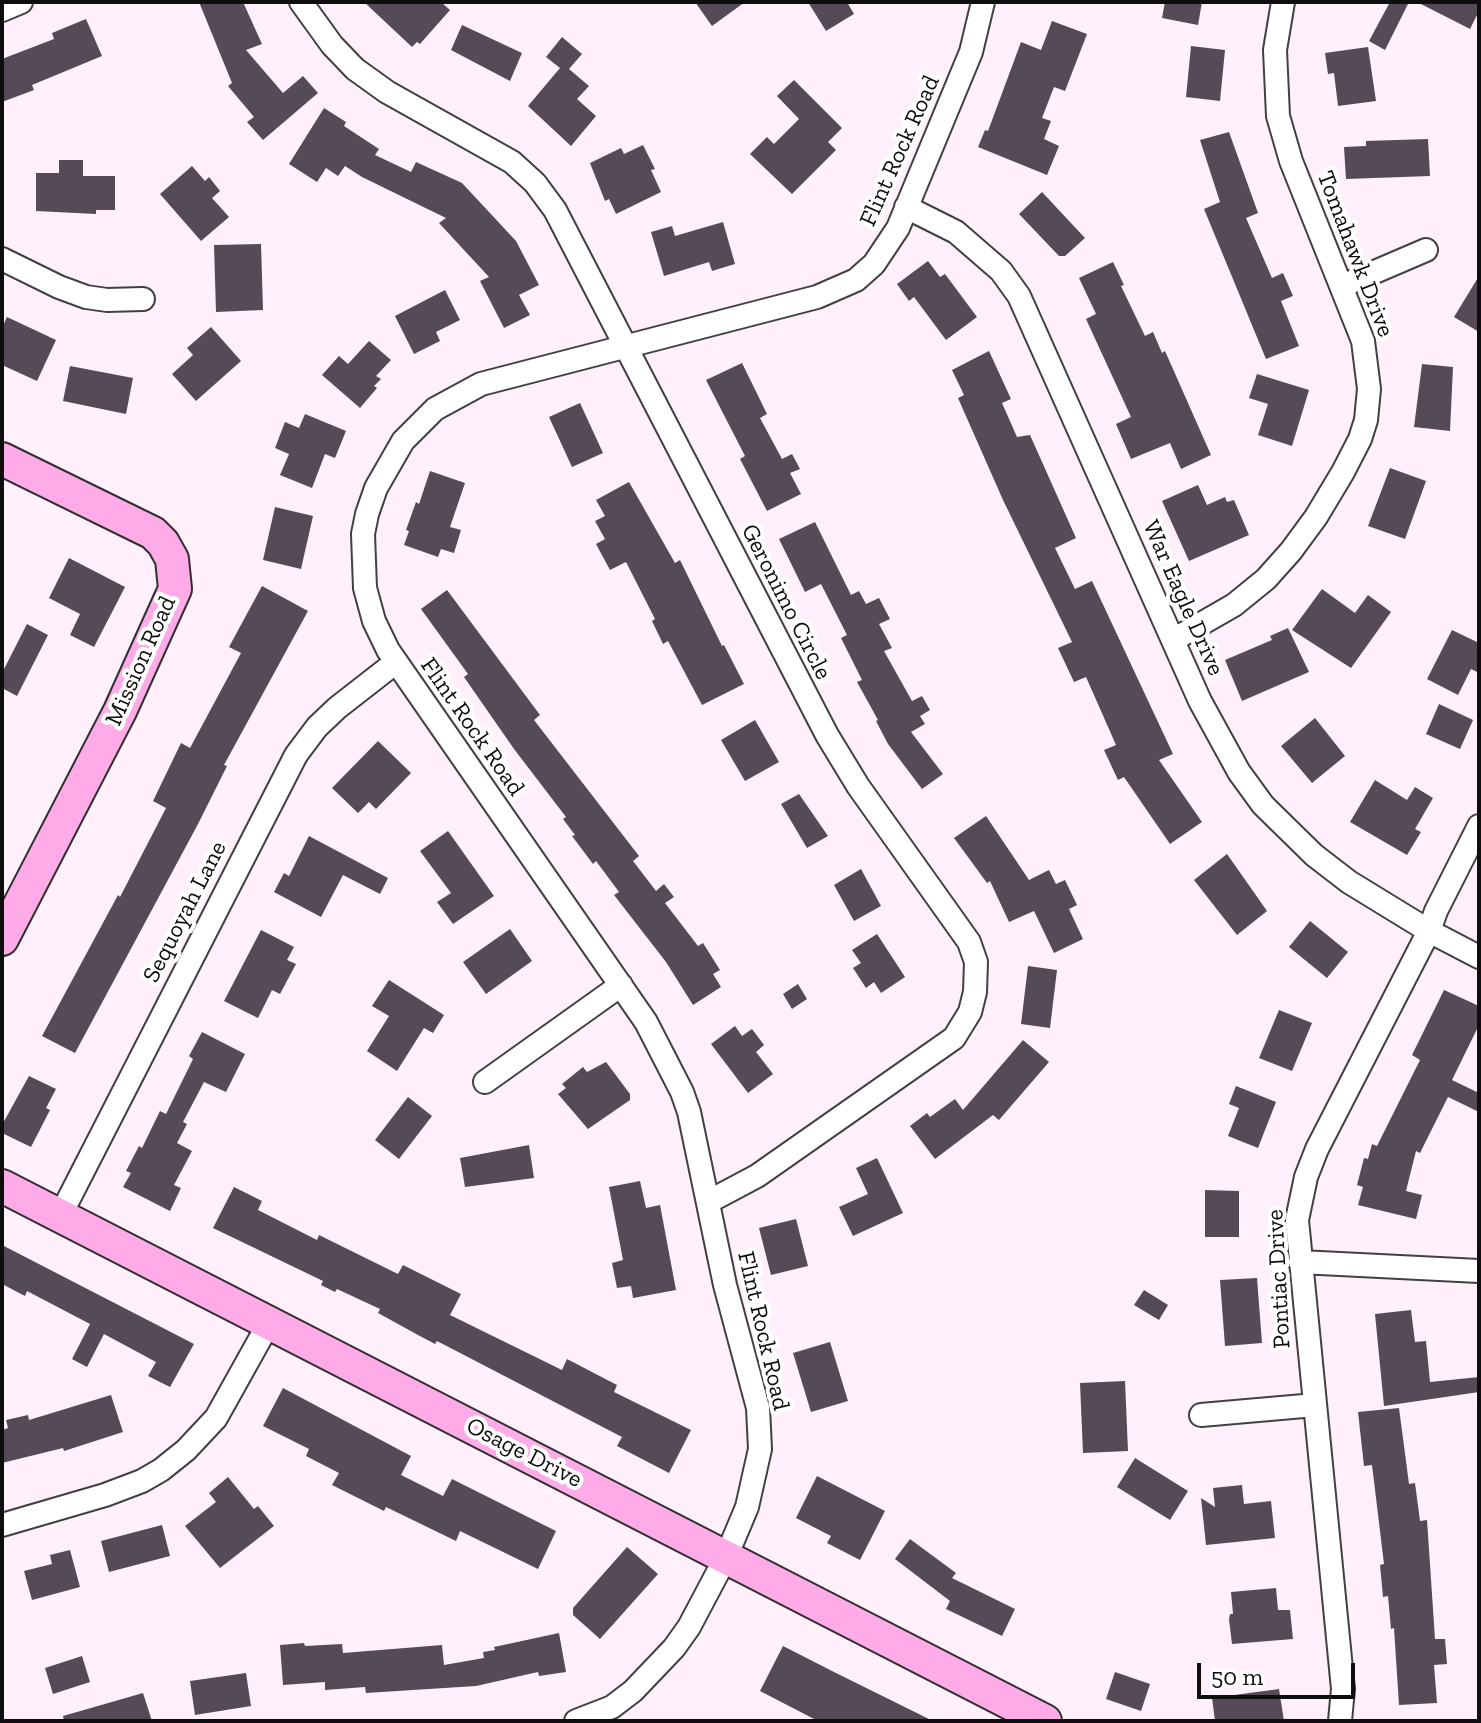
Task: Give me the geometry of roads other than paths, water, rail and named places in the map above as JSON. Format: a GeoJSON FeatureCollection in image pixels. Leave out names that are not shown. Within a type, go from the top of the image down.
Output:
{"type":"FeatureCollection","features":[{"type":"Feature","properties":{"kind":"street"},"geometry":{"type":"LineString","coordinates":[[2,10],[21,2]]}},
{"type":"Feature","properties":{"kind":"street","name":"Geronimo Circle"},"geometry":{"type":"LineString","coordinates":[[301,2],[332,45],[355,69],[406,104],[512,162],[535,183],[555,210],[827,735],[858,786],[969,942],[977,979],[970,1012],[954,1038],[757,1176],[708,1202]]}},
{"type":"Feature","properties":{"kind":"street","name":"Flint Rock Road"},"geometry":{"type":"LineString","coordinates":[[576,1721],[612,1707],[653,1673],[689,1627],[726,1557],[753,1488],[760,1449],[760,1422],[725,1285],[682,1092],[664,1053],[621,985],[396,662],[374,621],[365,588],[363,534],[376,488],[403,441],[435,409],[481,384],[817,297],[841,288],[874,264],[898,228],[971,52],[983,2]]}},
{"type":"Feature","properties":{"kind":"street","name":"Tomahawk Drive"},"geometry":{"type":"LineString","coordinates":[[1173,640],[1222,613],[1266,579],[1291,551],[1316,517],[1360,439],[1366,420],[1369,389],[1366,354],[1291,161],[1278,116],[1275,50],[1283,2]]}},
{"type":"Feature","properties":{"kind":"street","name":"War Eagle Drive"},"geometry":{"type":"LineString","coordinates":[[906,207],[956,232],[1001,271],[1019,296],[1216,732],[1263,805],[1325,864],[1349,882],[1429,931],[1479,957]]}},
{"type":"Feature","properties":{"kind":"street"},"geometry":{"type":"LineString","coordinates":[[1342,286],[1426,250]]}},
{"type":"Feature","properties":{"kind":"street"},"geometry":{"type":"LineString","coordinates":[[2,259],[86,297],[143,299]]}},
{"type":"Feature","properties":{"kind":"street","name":"Mission Road"},"geometry":{"type":"LineString","coordinates":[[2,459],[153,533],[172,559],[175,589],[120,711],[2,939]]}},
{"type":"Feature","properties":{"kind":"street","name":"Sequoyah Lane"},"geometry":{"type":"LineString","coordinates":[[60,1216],[296,755],[317,727],[337,708],[396,662]]}},
{"type":"Feature","properties":{"kind":"street","name":"Pontiac Drive"},"geometry":{"type":"LineString","coordinates":[[1340,1721],[1343,1689],[1297,1220],[1306,1177],[1317,1149],[1479,826]]}},
{"type":"Feature","properties":{"kind":"street"},"geometry":{"type":"LineString","coordinates":[[485,1082],[621,985]]}},
{"type":"Feature","properties":{"kind":"street","name":"Osage Drive"},"geometry":{"type":"LineString","coordinates":[[2,1186],[1045,1721]]}},
{"type":"Feature","properties":{"kind":"street"},"geometry":{"type":"LineString","coordinates":[[1300,1262],[1479,1271]]}},
{"type":"Feature","properties":{"kind":"street"},"geometry":{"type":"LineString","coordinates":[[2,1525],[105,1495],[161,1470],[186,1450],[216,1418],[269,1323]]}},
{"type":"Feature","properties":{"kind":"street"},"geometry":{"type":"LineString","coordinates":[[1201,1415],[1315,1405]]}}]}
